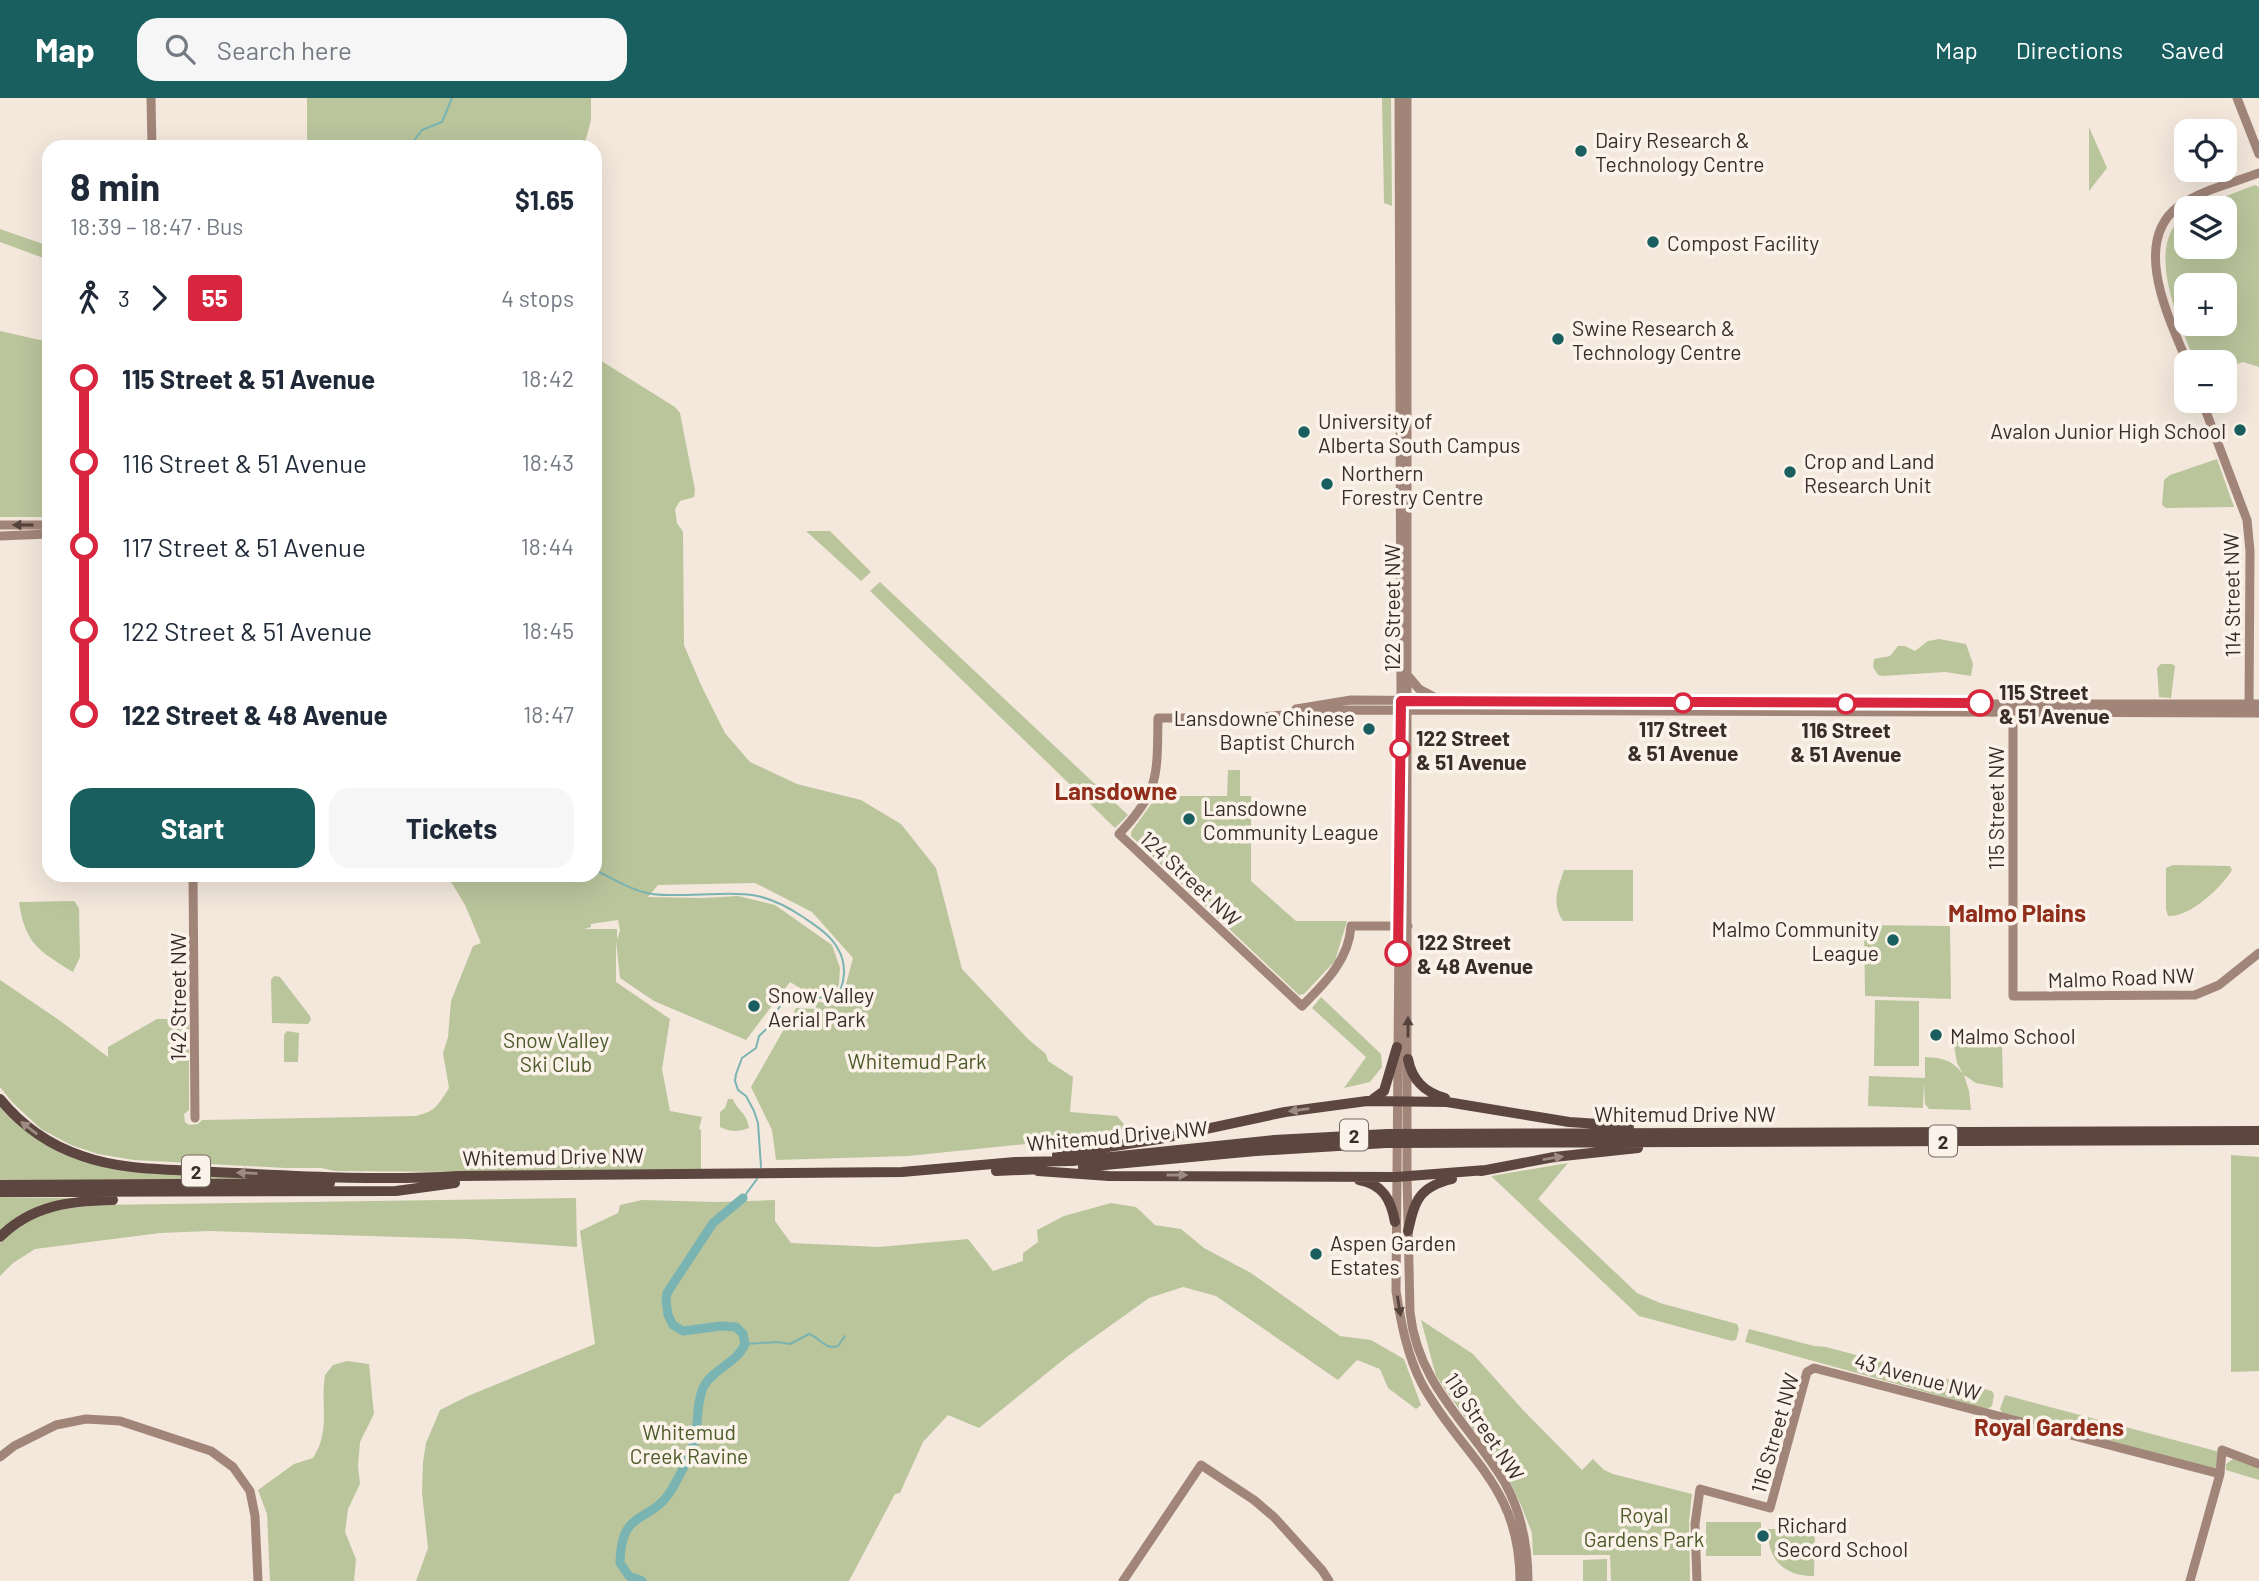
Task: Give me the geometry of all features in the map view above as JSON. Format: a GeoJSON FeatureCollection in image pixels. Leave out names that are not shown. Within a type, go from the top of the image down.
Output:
{"type":"FeatureCollection","features":[{"type":"Feature","properties":{"kind":"highway"},"geometry":{"type":"LineString","coordinates":[[1367,1101],[1377,1098],[1384,1091],[1397,1047]]}},
{"type":"Feature","properties":{"kind":"highway"},"geometry":{"type":"LineString","coordinates":[[1408,1059],[1415,1078],[1424,1089],[1461,1104]]}},
{"type":"Feature","properties":{"kind":"highway","name":"Whitemud Drive NW"},"geometry":{"type":"LineString","coordinates":[[0,1099],[21,1122],[53,1144],[83,1157],[109,1164],[238,1173],[414,1179],[459,1176],[810,1175],[1126,1164],[1256,1151],[1386,1143],[2259,1131]]}},
{"type":"Feature","properties":{"kind":"highway"},"geometry":{"type":"LineString","coordinates":[[1012,1166],[1285,1112],[1367,1101],[1402,1100],[1461,1104],[1569,1122],[1695,1137]]}},
{"type":"Feature","properties":{"kind":"highway"},"geometry":{"type":"LineString","coordinates":[[1408,1231],[1419,1196],[1429,1187],[1486,1170],[1554,1157],[1695,1137]]}},
{"type":"Feature","properties":{"kind":"highway","name":"Whitemud Drive NW"},"geometry":{"type":"LineString","coordinates":[[1695,1137],[2259,1140]]}},
{"type":"Feature","properties":{"kind":"highway"},"geometry":{"type":"LineString","coordinates":[[1012,1166],[1109,1176],[1402,1176],[1486,1170]]}},
{"type":"Feature","properties":{"kind":"highway"},"geometry":{"type":"LineString","coordinates":[[1314,1176],[1360,1180],[1374,1184],[1390,1199],[1395,1222]]}},
{"type":"Feature","properties":{"kind":"highway","name":"Whitemud Drive NW"},"geometry":{"type":"LineString","coordinates":[[0,1192],[396,1191],[470,1182],[640,1177]]}},
{"type":"Feature","properties":{"kind":"highway"},"geometry":{"type":"LineString","coordinates":[[0,1185],[333,1183],[414,1179]]}},
{"type":"Feature","properties":{"kind":"highway"},"geometry":{"type":"LineString","coordinates":[[0,1237],[18,1221],[39,1210],[71,1202],[220,1197],[274,1192]]}},
{"type":"Feature","properties":{"kind":"main road"},"geometry":{"type":"LineString","coordinates":[[151,98],[152,140]]}},
{"type":"Feature","properties":{"kind":"main road","name":"122 Street NW"},"geometry":{"type":"LineString","coordinates":[[1396,1114],[1402,1100],[1408,1059],[1404,926],[1399,98]]}},
{"type":"Feature","properties":{"kind":"main road","name":"122 Street NW"},"geometry":{"type":"LineString","coordinates":[[1407,98],[1408,677],[1404,705],[1408,732],[1404,926],[1397,1047],[1402,1100],[1408,1115],[1408,1160]]}},
{"type":"Feature","properties":{"kind":"main road"},"geometry":{"type":"LineString","coordinates":[[2237,98],[2259,154]]}},
{"type":"Feature","properties":{"kind":"main road"},"geometry":{"type":"LineString","coordinates":[[2182,350],[2158,285],[2156,251],[2159,233],[2165,220],[2181,204],[2259,173]]}},
{"type":"Feature","properties":{"kind":"main road","name":"114 Street NW"},"geometry":{"type":"LineString","coordinates":[[2207,413],[2247,520],[2254,708]]}},
{"type":"Feature","properties":{"kind":"main road"},"geometry":{"type":"LineString","coordinates":[[0,525],[42,525]]}},
{"type":"Feature","properties":{"kind":"main road"},"geometry":{"type":"LineString","coordinates":[[0,537],[42,534]]}},
{"type":"Feature","properties":{"kind":"main road"},"geometry":{"type":"LineString","coordinates":[[1408,677],[1425,694],[1444,701]]}},
{"type":"Feature","properties":{"kind":"main road"},"geometry":{"type":"LineString","coordinates":[[1277,715],[1347,701],[1431,710],[2013,707]]}},
{"type":"Feature","properties":{"kind":"main road"},"geometry":{"type":"LineString","coordinates":[[1277,715],[1367,710],[1444,701],[2254,708]]}},
{"type":"Feature","properties":{"kind":"main road"},"geometry":{"type":"LineString","coordinates":[[1404,705],[1465,701]]}},
{"type":"Feature","properties":{"kind":"main road","name":"115 Street NW"},"geometry":{"type":"LineString","coordinates":[[2013,707],[2013,996]]}},
{"type":"Feature","properties":{"kind":"main road"},"geometry":{"type":"LineString","coordinates":[[1408,732],[1418,718],[1431,710]]}},
{"type":"Feature","properties":{"kind":"main road","name":"124 Street NW"},"geometry":{"type":"LineString","coordinates":[[1277,715],[1245,718],[1158,718],[1157,770],[1152,790],[1143,807],[1119,834],[1302,1006],[1336,969],[1348,945],[1351,926],[1404,926]]}},
{"type":"Feature","properties":{"kind":"main road","name":"142 Street NW"},"geometry":{"type":"LineString","coordinates":[[193,882],[195,1118]]}},
{"type":"Feature","properties":{"kind":"main road","name":"Malmo Road NW"},"geometry":{"type":"LineString","coordinates":[[2013,996],[2195,995],[2219,985],[2259,953]]}},
{"type":"Feature","properties":{"kind":"main road","name":"119 Street NW"},"geometry":{"type":"LineString","coordinates":[[1396,1114],[1396,1158],[1402,1176],[1408,1231],[1409,1335],[1412,1362],[1435,1405],[1482,1465],[1506,1507],[1518,1551],[1520,1581]]}},
{"type":"Feature","properties":{"kind":"main road","name":"119 Street NW"},"geometry":{"type":"LineString","coordinates":[[1408,1160],[1402,1176],[1395,1222],[1396,1291],[1409,1335],[1430,1379],[1489,1460],[1515,1504],[1527,1548],[1528,1581]]}},
{"type":"Feature","properties":{"kind":"main road","name":"43 Avenue NW"},"geometry":{"type":"LineString","coordinates":[[1811,1368],[1820,1368],[2220,1474]]}},
{"type":"Feature","properties":{"kind":"main road","name":"116 Street NW"},"geometry":{"type":"LineString","coordinates":[[1697,1581],[1695,1524],[1700,1489],[1770,1508],[1807,1372],[1811,1368]]}},
{"type":"Feature","properties":{"kind":"main road"},"geometry":{"type":"LineString","coordinates":[[0,1457],[14,1446],[49,1428],[86,1419],[120,1421],[211,1451],[233,1467],[250,1491],[255,1516],[258,1581]]}},
{"type":"Feature","properties":{"kind":"main road"},"geometry":{"type":"LineString","coordinates":[[2190,1581],[2220,1474],[2222,1450],[2259,1464]]}},
{"type":"Feature","properties":{"kind":"main road"},"geometry":{"type":"LineString","coordinates":[[1124,1581],[1201,1465],[1254,1500],[1274,1517],[1329,1581]]}},
{"type":"Feature","properties":{"kind":"green space"},"geometry":{"type":"Polygon","coordinates":[[[307,98],[591,98],[591,120],[586,140],[307,140],[307,98]]]}},
{"type":"Feature","properties":{"kind":"green space"},"geometry":{"type":"Polygon","coordinates":[[[1382,98],[1391,98],[1392,206],[1384,203],[1382,98]]]}},
{"type":"Feature","properties":{"kind":"green space"},"geometry":{"type":"Polygon","coordinates":[[[2089,127],[2107,168],[2089,191],[2089,127]]]}},
{"type":"Feature","properties":{"kind":"green space"},"geometry":{"type":"Polygon","coordinates":[[[2255,185],[2259,187],[2259,367],[2243,362],[2237,364],[2237,350],[2190,350],[2185,336],[2237,336],[2237,273],[2174,273],[2174,306],[2166,265],[2167,245],[2173,228],[2174,259],[2237,259],[2237,196],[2226,196],[2255,185]]]}},
{"type":"Feature","properties":{"kind":"green space"},"geometry":{"type":"Polygon","coordinates":[[[0,229],[42,244],[42,257],[0,242],[0,229]]]}},
{"type":"Feature","properties":{"kind":"green space"},"geometry":{"type":"Polygon","coordinates":[[[0,331],[42,340],[42,517],[0,517],[0,331]]]}},
{"type":"Feature","properties":{"kind":"green space"},"geometry":{"type":"Polygon","coordinates":[[[602,361],[675,407],[680,413],[695,490],[694,497],[680,501],[675,509],[677,523],[683,532],[684,645],[725,733],[750,762],[797,784],[861,800],[901,824],[936,868],[962,969],[1028,1039],[1046,1054],[1048,1061],[1073,1077],[1070,1112],[1117,1116],[1128,1129],[1056,1141],[908,1156],[776,1160],[772,1130],[751,1087],[796,1008],[817,1009],[815,1005],[818,1002],[841,1003],[853,958],[812,912],[755,883],[658,885],[648,897],[738,896],[775,905],[832,945],[840,968],[839,984],[835,992],[807,992],[790,982],[746,1040],[654,1001],[620,978],[616,941],[616,982],[670,1019],[662,1069],[670,1111],[702,1117],[699,1129],[701,1169],[560,1173],[335,1171],[321,1168],[134,1160],[98,1154],[71,1145],[41,1129],[0,1087],[0,980],[108,1057],[108,1047],[157,1019],[189,1019],[189,1110],[184,1114],[185,1122],[189,1125],[198,1124],[202,1120],[423,1114],[436,1106],[449,1088],[443,1053],[448,1037],[451,1001],[473,946],[481,943],[465,905],[451,882],[602,882],[602,361]],[[618,920],[591,924],[591,927],[584,929],[617,929],[617,940],[620,930],[618,920]]]}},
{"type":"Feature","properties":{"kind":"green space"},"geometry":{"type":"Polygon","coordinates":[[[2217,459],[2234,507],[2166,508],[2162,505],[2164,480],[2170,475],[2217,459]]]}},
{"type":"Feature","properties":{"kind":"green space"},"geometry":{"type":"Polygon","coordinates":[[[806,531],[830,531],[871,572],[861,581],[806,531]]]}},
{"type":"Feature","properties":{"kind":"green space"},"geometry":{"type":"Polygon","coordinates":[[[880,582],[1128,815],[1115,828],[870,591],[880,582]]]}},
{"type":"Feature","properties":{"kind":"green space"},"geometry":{"type":"Polygon","coordinates":[[[1939,639],[1966,644],[1973,664],[1971,676],[1945,672],[1882,676],[1878,675],[1873,667],[1874,659],[1890,656],[1898,646],[1915,651],[1928,641],[1939,639]]]}},
{"type":"Feature","properties":{"kind":"green space"},"geometry":{"type":"Polygon","coordinates":[[[2161,664],[2175,666],[2171,698],[2159,697],[2157,668],[2161,664]]]}},
{"type":"Feature","properties":{"kind":"green space"},"geometry":{"type":"Polygon","coordinates":[[[1228,770],[1240,770],[1240,796],[1251,796],[1251,881],[1296,921],[1347,921],[1335,961],[1304,994],[1299,995],[1131,836],[1131,832],[1157,796],[1227,796],[1228,770]]]}},
{"type":"Feature","properties":{"kind":"green space"},"geometry":{"type":"Polygon","coordinates":[[[2173,865],[2230,866],[2232,870],[2220,885],[2195,907],[2168,916],[2166,868],[2173,865]]]}},
{"type":"Feature","properties":{"kind":"green space"},"geometry":{"type":"Polygon","coordinates":[[[1564,870],[1633,870],[1633,921],[1563,921],[1556,902],[1564,870]]]}},
{"type":"Feature","properties":{"kind":"green space"},"geometry":{"type":"Polygon","coordinates":[[[74,901],[79,908],[80,957],[73,972],[36,945],[25,928],[19,902],[74,901]]]}},
{"type":"Feature","properties":{"kind":"green space"},"geometry":{"type":"Polygon","coordinates":[[[1864,925],[1950,926],[1951,999],[1865,996],[1864,925]]]}},
{"type":"Feature","properties":{"kind":"green space"},"geometry":{"type":"Polygon","coordinates":[[[274,976],[280,977],[310,1016],[308,1024],[272,1023],[271,980],[274,976]]]}},
{"type":"Feature","properties":{"kind":"green space"},"geometry":{"type":"Polygon","coordinates":[[[1321,997],[1381,1054],[1382,1067],[1370,1082],[1344,1088],[1366,1057],[1312,1008],[1321,997]]]}},
{"type":"Feature","properties":{"kind":"green space"},"geometry":{"type":"Polygon","coordinates":[[[1875,1000],[1919,1001],[1919,1066],[1874,1066],[1875,1000]]]}},
{"type":"Feature","properties":{"kind":"green space"},"geometry":{"type":"Polygon","coordinates":[[[287,1031],[299,1033],[298,1062],[284,1062],[284,1035],[287,1031]]]}},
{"type":"Feature","properties":{"kind":"green space"},"geometry":{"type":"Polygon","coordinates":[[[1998,1039],[2002,1043],[2003,1088],[1976,1083],[1964,1075],[1971,1110],[1929,1109],[1925,1104],[1924,1082],[1923,1108],[1868,1106],[1869,1076],[1925,1078],[1925,1057],[1947,1061],[1963,1074],[1957,1063],[1953,1040],[1998,1039]]]}},
{"type":"Feature","properties":{"kind":"green space"},"geometry":{"type":"Polygon","coordinates":[[[728,1099],[733,1099],[746,1118],[749,1128],[734,1131],[720,1127],[720,1112],[725,1108],[728,1099]]]}},
{"type":"Feature","properties":{"kind":"green space"},"geometry":{"type":"Polygon","coordinates":[[[0,1105],[83,1161],[251,1180],[0,1180],[0,1105]]]}},
{"type":"Feature","properties":{"kind":"green space"},"geometry":{"type":"Polygon","coordinates":[[[2231,1155],[2259,1157],[2259,1371],[2231,1372],[2231,1155]]]}},
{"type":"Feature","properties":{"kind":"green space"},"geometry":{"type":"Polygon","coordinates":[[[1568,1163],[1538,1199],[1637,1293],[1660,1303],[1737,1324],[1739,1329],[1736,1340],[1639,1316],[1491,1176],[1568,1163]]]}},
{"type":"Feature","properties":{"kind":"green space"},"geometry":{"type":"Polygon","coordinates":[[[0,1197],[72,1198],[0,1233],[0,1197]]]}},
{"type":"Feature","properties":{"kind":"green space"},"geometry":{"type":"Polygon","coordinates":[[[576,1198],[577,1247],[467,1239],[209,1231],[160,1233],[35,1249],[13,1263],[0,1276],[0,1243],[15,1228],[48,1211],[98,1205],[576,1198]]]}},
{"type":"Feature","properties":{"kind":"green space","name":"Whitemud Creek Ravine"},"geometry":{"type":"Polygon","coordinates":[[[642,1200],[775,1200],[775,1221],[791,1243],[879,1247],[968,1239],[993,1271],[1023,1261],[1023,1253],[1038,1242],[1037,1230],[1064,1216],[1111,1203],[1136,1207],[1155,1225],[1181,1229],[1204,1248],[1251,1273],[1340,1336],[1371,1340],[1404,1359],[1421,1405],[1416,1409],[1388,1388],[1380,1369],[1357,1360],[1338,1380],[1216,1296],[1183,1287],[1149,1298],[1068,1356],[979,1428],[948,1415],[923,1442],[900,1493],[895,1494],[849,1581],[416,1581],[428,1548],[422,1493],[423,1462],[426,1443],[440,1410],[595,1344],[580,1231],[618,1213],[620,1205],[642,1200]]]}},
{"type":"Feature","properties":{"kind":"green space","name":"Royal Gardens Park"},"geometry":{"type":"Polygon","coordinates":[[[1421,1320],[1473,1354],[1582,1470],[1593,1459],[1604,1470],[1613,1474],[1692,1494],[1689,1522],[1690,1581],[1611,1581],[1610,1555],[1533,1555],[1532,1533],[1511,1484],[1436,1376],[1421,1320]]]}},
{"type":"Feature","properties":{"kind":"green space"},"geometry":{"type":"Polygon","coordinates":[[[1749,1329],[1992,1391],[1992,1406],[1987,1409],[1745,1342],[1749,1329]]]}},
{"type":"Feature","properties":{"kind":"green space"},"geometry":{"type":"Polygon","coordinates":[[[347,1361],[369,1364],[374,1414],[360,1442],[360,1484],[348,1509],[345,1532],[356,1559],[354,1581],[270,1581],[267,1514],[258,1490],[294,1464],[313,1458],[322,1438],[325,1375],[333,1365],[347,1361]]]}},
{"type":"Feature","properties":{"kind":"green space"},"geometry":{"type":"Polygon","coordinates":[[[2005,1395],[2216,1451],[2217,1467],[2214,1469],[2003,1414],[2000,1409],[2005,1395]]]}},
{"type":"Feature","properties":{"kind":"green space"},"geometry":{"type":"Polygon","coordinates":[[[2233,1459],[2259,1467],[2259,1480],[2226,1470],[2226,1464],[2233,1459]]]}},
{"type":"Feature","properties":{"kind":"green space"},"geometry":{"type":"Polygon","coordinates":[[[1706,1522],[1761,1522],[1761,1556],[1706,1556],[1706,1522]]]}},
{"type":"Feature","properties":{"kind":"green space"},"geometry":{"type":"Polygon","coordinates":[[[1768,1529],[1815,1529],[1814,1576],[1794,1573],[1779,1564],[1768,1540],[1768,1529]]]}},
{"type":"Feature","properties":{"kind":"green space"},"geometry":{"type":"Polygon","coordinates":[[[1607,1559],[1607,1581],[1583,1581],[1583,1560],[1607,1559]]]}},
{"type":"Feature","properties":{"kind":"waterway"},"geometry":{"type":"LineString","coordinates":[[414,140],[422,130],[442,122],[452,98]]}},
{"type":"Feature","properties":{"kind":"waterway"},"geometry":{"type":"LineString","coordinates":[[602,874],[631,888],[652,894],[744,894],[771,900],[818,927],[838,949],[843,961],[844,975],[841,988],[834,999],[797,995],[786,998],[773,1023],[759,1036],[756,1048],[742,1058],[736,1074],[738,1090],[746,1096],[758,1123],[761,1167]]}},
{"type":"Feature","properties":{"kind":"waterway"},"geometry":{"type":"LineString","coordinates":[[743,1198],[757,1179]]}},
{"type":"Feature","properties":{"kind":"waterway"},"geometry":{"type":"LineString","coordinates":[[642,1581],[629,1576],[620,1563],[625,1533],[631,1524],[655,1508],[672,1489],[694,1441],[704,1386],[745,1344],[743,1334],[736,1327],[721,1326],[683,1331],[673,1325],[668,1315],[667,1293],[713,1223],[743,1198]]}},
{"type":"Feature","properties":{"kind":"waterway"},"geometry":{"type":"LineString","coordinates":[[745,1344],[790,1344],[809,1334],[833,1347],[838,1346],[845,1336]]}},
{"type":"Feature","properties":{"kind":"bus line","name":"55"},"geometry":{"type":"LineString","coordinates":[[1398,953],[1401,701],[1980,703]]}},
{"type":"Feature","properties":{"kind":"place","name":"Dairy Research & Technology Centre"},"geometry":{"type":"Point","coordinates":[1581,151]}},
{"type":"Feature","properties":{"kind":"place","name":"Compost Facility"},"geometry":{"type":"Point","coordinates":[1653,242]}},
{"type":"Feature","properties":{"kind":"place","name":"Swine Research & Technology Centre"},"geometry":{"type":"Point","coordinates":[1558,339]}},
{"type":"Feature","properties":{"kind":"place","name":"Avalon Junior High School"},"geometry":{"type":"Point","coordinates":[2240,430]}},
{"type":"Feature","properties":{"kind":"place","name":"University of Alberta South Campus"},"geometry":{"type":"Point","coordinates":[1304,432]}},
{"type":"Feature","properties":{"kind":"place","name":"Crop and Land Research Unit"},"geometry":{"type":"Point","coordinates":[1790,472]}},
{"type":"Feature","properties":{"kind":"place","name":"Northern Forestry Centre"},"geometry":{"type":"Point","coordinates":[1327,484]}},
{"type":"Feature","properties":{"kind":"place","name":"117 Street & 51 Avenue"},"geometry":{"type":"Point","coordinates":[1683,703]}},
{"type":"Feature","properties":{"kind":"place","name":"115 Street & 51 Avenue"},"geometry":{"type":"Point","coordinates":[1980,703]}},
{"type":"Feature","properties":{"kind":"place","name":"116 Street & 51 Avenue"},"geometry":{"type":"Point","coordinates":[1846,704]}},
{"type":"Feature","properties":{"kind":"place","name":"Lansdowne Chinese Baptist Church"},"geometry":{"type":"Point","coordinates":[1369,729]}},
{"type":"Feature","properties":{"kind":"place","name":"122 Street & 51 Avenue"},"geometry":{"type":"Point","coordinates":[1400,749]}},
{"type":"Feature","properties":{"kind":"place","name":"Lansdowne Community League"},"geometry":{"type":"Point","coordinates":[1189,819]}},
{"type":"Feature","properties":{"kind":"place","name":"Malmo Community League"},"geometry":{"type":"Point","coordinates":[1893,940]}},
{"type":"Feature","properties":{"kind":"place","name":"122 Street & 48 Avenue"},"geometry":{"type":"Point","coordinates":[1398,953]}},
{"type":"Feature","properties":{"kind":"place","name":"Snow Valley Aerial Park"},"geometry":{"type":"Point","coordinates":[754,1006]}},
{"type":"Feature","properties":{"kind":"place","name":"Malmo School"},"geometry":{"type":"Point","coordinates":[1936,1035]}},
{"type":"Feature","properties":{"kind":"place","name":"Aspen Garden Estates"},"geometry":{"type":"Point","coordinates":[1316,1254]}},
{"type":"Feature","properties":{"kind":"place","name":"Richard Secord School"},"geometry":{"type":"Point","coordinates":[1763,1536]}},
{"type":"Feature","properties":{"kind":"district","name":"Lansdowne"},"geometry":{"type":"Point","coordinates":[1116,790]}},
{"type":"Feature","properties":{"kind":"district","name":"Malmo Plains"},"geometry":{"type":"Point","coordinates":[2017,912]}},
{"type":"Feature","properties":{"kind":"district","name":"Royal Gardens"},"geometry":{"type":"Point","coordinates":[2049,1426]}},
{"type":"Feature","properties":{"kind":"park label","name":"Snow Valley Ski Club"},"geometry":{"type":"Point","coordinates":[556,1051]}},
{"type":"Feature","properties":{"kind":"park label","name":"Whitemud Park"},"geometry":{"type":"Point","coordinates":[917,1060]}}]}
